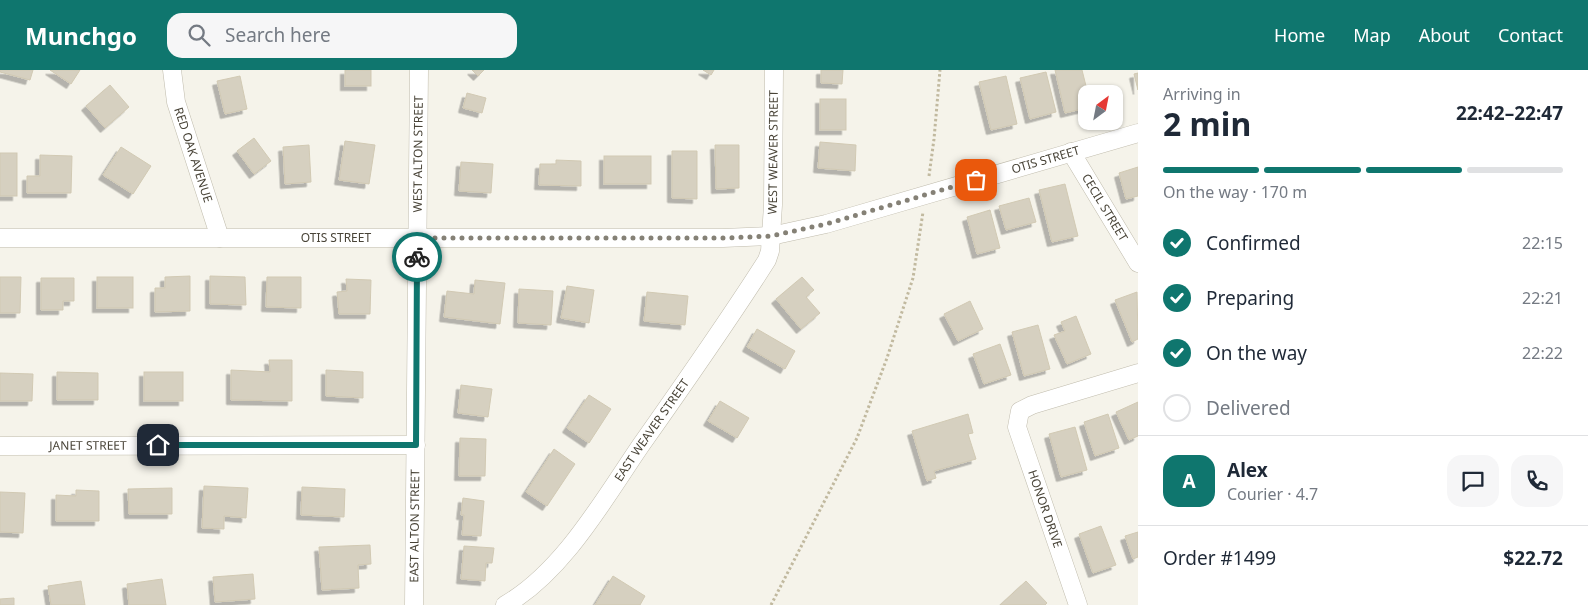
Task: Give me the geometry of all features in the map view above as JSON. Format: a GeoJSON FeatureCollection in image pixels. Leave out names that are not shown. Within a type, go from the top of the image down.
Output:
{"type":"FeatureCollection","features":[{"type":"Feature","properties":{"kind":"street","name":"RED OAK AVENUE"},"geometry":{"type":"LineString","coordinates":[[172,70],[176,102],[220,238]]}},
{"type":"Feature","properties":{"kind":"street","name":"WEST ALTON STREET"},"geometry":{"type":"LineString","coordinates":[[418,238],[419,70]]}},
{"type":"Feature","properties":{"kind":"street","name":"WEST WEAVER STREET"},"geometry":{"type":"LineString","coordinates":[[771,236],[774,70]]}},
{"type":"Feature","properties":{"kind":"street","name":"OTIS STREET"},"geometry":{"type":"LineString","coordinates":[[0,238],[723,238],[771,236],[826,224],[1138,133]]}},
{"type":"Feature","properties":{"kind":"street","name":"CECIL STREET"},"geometry":{"type":"LineString","coordinates":[[1071,152],[1138,263]]}},
{"type":"Feature","properties":{"kind":"street","name":"EAST WEAVER STREET"},"geometry":{"type":"LineString","coordinates":[[505,605],[526,591],[543,576],[578,536],[731,316],[767,260],[771,236]]}},
{"type":"Feature","properties":{"kind":"street","name":"EAST ALTON STREET"},"geometry":{"type":"LineString","coordinates":[[414,605],[418,238]]}},
{"type":"Feature","properties":{"kind":"street","name":"HONOR DRIVE"},"geometry":{"type":"LineString","coordinates":[[1078,605],[1017,427],[1020,411],[1138,373]]}},
{"type":"Feature","properties":{"kind":"street","name":"JANET STREET"},"geometry":{"type":"LineString","coordinates":[[0,446],[416,445]]}},
{"type":"Feature","properties":{"kind":"path"},"geometry":{"type":"LineString","coordinates":[[929,175],[940,70]]}},
{"type":"Feature","properties":{"kind":"path"},"geometry":{"type":"LineString","coordinates":[[771,605],[857,438],[887,358],[913,278],[924,212]]}},
{"type":"Feature","properties":{"kind":"building"},"geometry":{"type":"Polygon","coordinates":[[[0,70],[33,70],[30,80],[0,72],[0,70]]]}},
{"type":"Feature","properties":{"kind":"building"},"geometry":{"type":"Polygon","coordinates":[[[50,70],[80,70],[71,84],[50,70]]]}},
{"type":"Feature","properties":{"kind":"building"},"geometry":{"type":"Polygon","coordinates":[[[345,70],[371,70],[371,86],[345,86],[345,70]]]}},
{"type":"Feature","properties":{"kind":"building"},"geometry":{"type":"Polygon","coordinates":[[[472,70],[484,70],[478,76],[472,70]]]}},
{"type":"Feature","properties":{"kind":"building"},"geometry":{"type":"Polygon","coordinates":[[[703,70],[714,70],[711,75],[703,70]]]}},
{"type":"Feature","properties":{"kind":"building"},"geometry":{"type":"Polygon","coordinates":[[[821,70],[843,70],[842,84],[821,83],[821,70]]]}},
{"type":"Feature","properties":{"kind":"building"},"geometry":{"type":"Polygon","coordinates":[[[1055,70],[1082,70],[1086,85],[1078,85],[1078,110],[1065,113],[1055,70]]]}},
{"type":"Feature","properties":{"kind":"building"},"geometry":{"type":"Polygon","coordinates":[[[1046,72],[1056,112],[1030,119],[1020,78],[1046,72]]]}},
{"type":"Feature","properties":{"kind":"building"},"geometry":{"type":"Polygon","coordinates":[[[1138,73],[1138,90],[1134,74],[1138,73]]]}},
{"type":"Feature","properties":{"kind":"building"},"geometry":{"type":"Polygon","coordinates":[[[240,76],[247,109],[225,114],[217,81],[240,76]]]}},
{"type":"Feature","properties":{"kind":"building"},"geometry":{"type":"Polygon","coordinates":[[[1006,76],[1017,124],[991,130],[979,82],[1006,76]]]}},
{"type":"Feature","properties":{"kind":"building"},"geometry":{"type":"Polygon","coordinates":[[[110,85],[129,107],[105,128],[86,106],[110,85]]]}},
{"type":"Feature","properties":{"kind":"building"},"geometry":{"type":"Polygon","coordinates":[[[467,93],[486,98],[482,113],[463,108],[467,93]]]}},
{"type":"Feature","properties":{"kind":"building"},"geometry":{"type":"Polygon","coordinates":[[[820,99],[846,99],[846,130],[820,130],[820,99]]]}},
{"type":"Feature","properties":{"kind":"building"},"geometry":{"type":"Polygon","coordinates":[[[254,138],[271,161],[254,174],[237,151],[254,138]]]}},
{"type":"Feature","properties":{"kind":"building"},"geometry":{"type":"Polygon","coordinates":[[[345,141],[375,145],[369,184],[339,180],[345,141]]]}},
{"type":"Feature","properties":{"kind":"building"},"geometry":{"type":"Polygon","coordinates":[[[820,142],[856,145],[855,171],[818,168],[820,142]]]}},
{"type":"Feature","properties":{"kind":"building"},"geometry":{"type":"Polygon","coordinates":[[[309,145],[311,182],[285,184],[283,147],[309,145]]]}},
{"type":"Feature","properties":{"kind":"building"},"geometry":{"type":"Polygon","coordinates":[[[715,145],[739,145],[739,188],[716,189],[715,145]]]}},
{"type":"Feature","properties":{"kind":"building"},"geometry":{"type":"Polygon","coordinates":[[[121,147],[151,166],[133,194],[103,175],[121,147]]]}},
{"type":"Feature","properties":{"kind":"building"},"geometry":{"type":"Polygon","coordinates":[[[672,151],[697,151],[697,199],[672,198],[672,151]]]}},
{"type":"Feature","properties":{"kind":"building"},"geometry":{"type":"Polygon","coordinates":[[[0,153],[17,153],[17,196],[0,196],[0,153]]]}},
{"type":"Feature","properties":{"kind":"building"},"geometry":{"type":"Polygon","coordinates":[[[40,155],[72,156],[71,193],[27,193],[27,176],[40,176],[40,155]]]}},
{"type":"Feature","properties":{"kind":"building"},"geometry":{"type":"Polygon","coordinates":[[[604,156],[651,156],[651,184],[604,184],[604,156]]]}},
{"type":"Feature","properties":{"kind":"building"},"geometry":{"type":"Polygon","coordinates":[[[556,160],[581,161],[581,186],[539,185],[540,164],[556,164],[556,160]]]}},
{"type":"Feature","properties":{"kind":"building"},"geometry":{"type":"Polygon","coordinates":[[[461,162],[493,164],[491,193],[459,191],[461,162]]]}},
{"type":"Feature","properties":{"kind":"building"},"geometry":{"type":"Polygon","coordinates":[[[1138,167],[1138,196],[1126,199],[1119,173],[1138,167]]]}},
{"type":"Feature","properties":{"kind":"building"},"geometry":{"type":"Polygon","coordinates":[[[1065,184],[1078,236],[1052,242],[1039,190],[1065,184]]]}},
{"type":"Feature","properties":{"kind":"building"},"geometry":{"type":"Polygon","coordinates":[[[1029,198],[1036,222],[1006,230],[999,206],[1029,198]]]}},
{"type":"Feature","properties":{"kind":"building"},"geometry":{"type":"Polygon","coordinates":[[[990,210],[1000,248],[977,254],[967,217],[990,210]]]}},
{"type":"Feature","properties":{"kind":"building"},"geometry":{"type":"Polygon","coordinates":[[[190,276],[190,311],[155,312],[155,288],[165,288],[165,277],[190,276]]]}},
{"type":"Feature","properties":{"kind":"building"},"geometry":{"type":"Polygon","coordinates":[[[210,276],[245,277],[246,305],[210,304],[210,276]]]}},
{"type":"Feature","properties":{"kind":"building"},"geometry":{"type":"Polygon","coordinates":[[[0,277],[21,277],[20,313],[0,313],[0,277]]]}},
{"type":"Feature","properties":{"kind":"building"},"geometry":{"type":"Polygon","coordinates":[[[97,277],[133,277],[133,308],[97,308],[97,277]]]}},
{"type":"Feature","properties":{"kind":"building"},"geometry":{"type":"Polygon","coordinates":[[[267,277],[301,277],[301,308],[266,307],[267,277]]]}},
{"type":"Feature","properties":{"kind":"building"},"geometry":{"type":"Polygon","coordinates":[[[802,277],[814,290],[806,297],[820,313],[801,329],[776,299],[802,277]]]}},
{"type":"Feature","properties":{"kind":"building"},"geometry":{"type":"Polygon","coordinates":[[[41,278],[74,278],[74,301],[63,301],[63,310],[41,310],[41,278]]]}},
{"type":"Feature","properties":{"kind":"building"},"geometry":{"type":"Polygon","coordinates":[[[346,279],[371,280],[370,314],[339,314],[337,292],[347,291],[346,279]]]}},
{"type":"Feature","properties":{"kind":"building"},"geometry":{"type":"Polygon","coordinates":[[[475,280],[505,283],[500,324],[444,317],[447,291],[474,294],[475,280]]]}},
{"type":"Feature","properties":{"kind":"building"},"geometry":{"type":"Polygon","coordinates":[[[567,286],[594,290],[589,323],[561,318],[567,286]]]}},
{"type":"Feature","properties":{"kind":"building"},"geometry":{"type":"Polygon","coordinates":[[[519,289],[553,291],[551,325],[518,323],[519,289]]]}},
{"type":"Feature","properties":{"kind":"building"},"geometry":{"type":"Polygon","coordinates":[[[647,292],[688,296],[685,325],[644,321],[647,292]]]}},
{"type":"Feature","properties":{"kind":"building"},"geometry":{"type":"Polygon","coordinates":[[[1137,292],[1138,339],[1132,342],[1115,300],[1137,292]]]}},
{"type":"Feature","properties":{"kind":"building"},"geometry":{"type":"Polygon","coordinates":[[[970,301],[983,329],[958,341],[944,314],[970,301]]]}},
{"type":"Feature","properties":{"kind":"building"},"geometry":{"type":"Polygon","coordinates":[[[1076,316],[1091,354],[1067,364],[1054,335],[1065,331],[1061,322],[1076,316]]]}},
{"type":"Feature","properties":{"kind":"building"},"geometry":{"type":"Polygon","coordinates":[[[1038,325],[1050,369],[1024,376],[1012,332],[1038,325]]]}},
{"type":"Feature","properties":{"kind":"building"},"geometry":{"type":"Polygon","coordinates":[[[757,329],[795,351],[785,369],[747,347],[757,329]]]}},
{"type":"Feature","properties":{"kind":"building"},"geometry":{"type":"Polygon","coordinates":[[[1000,344],[1011,375],[984,384],[973,354],[1000,344]]]}},
{"type":"Feature","properties":{"kind":"building"},"geometry":{"type":"Polygon","coordinates":[[[269,360],[292,360],[292,401],[231,400],[231,370],[270,372],[269,360]]]}},
{"type":"Feature","properties":{"kind":"building"},"geometry":{"type":"Polygon","coordinates":[[[326,370],[363,372],[363,398],[326,396],[326,370]]]}},
{"type":"Feature","properties":{"kind":"building"},"geometry":{"type":"Polygon","coordinates":[[[57,372],[98,373],[98,400],[57,400],[57,372]]]}},
{"type":"Feature","properties":{"kind":"building"},"geometry":{"type":"Polygon","coordinates":[[[144,372],[183,372],[183,401],[144,401],[144,372]]]}},
{"type":"Feature","properties":{"kind":"building"},"geometry":{"type":"Polygon","coordinates":[[[0,373],[33,374],[32,401],[0,401],[0,373]]]}},
{"type":"Feature","properties":{"kind":"building"},"geometry":{"type":"Polygon","coordinates":[[[461,385],[492,389],[488,417],[458,413],[461,385]]]}},
{"type":"Feature","properties":{"kind":"building"},"geometry":{"type":"Polygon","coordinates":[[[589,395],[611,409],[589,443],[567,428],[589,395]]]}},
{"type":"Feature","properties":{"kind":"building"},"geometry":{"type":"Polygon","coordinates":[[[720,401],[749,418],[737,438],[708,421],[720,401]]]}},
{"type":"Feature","properties":{"kind":"building"},"geometry":{"type":"Polygon","coordinates":[[[1138,402],[1138,436],[1129,440],[1116,412],[1138,402]]]}},
{"type":"Feature","properties":{"kind":"building"},"geometry":{"type":"Polygon","coordinates":[[[968,414],[973,433],[968,434],[976,459],[934,471],[936,478],[927,481],[912,431],[968,414]]]}},
{"type":"Feature","properties":{"kind":"building"},"geometry":{"type":"Polygon","coordinates":[[[1108,414],[1119,448],[1095,456],[1084,422],[1108,414]]]}},
{"type":"Feature","properties":{"kind":"building"},"geometry":{"type":"Polygon","coordinates":[[[1075,427],[1087,470],[1061,477],[1049,434],[1075,427]]]}},
{"type":"Feature","properties":{"kind":"building"},"geometry":{"type":"Polygon","coordinates":[[[460,438],[486,439],[485,476],[459,476],[460,438]]]}},
{"type":"Feature","properties":{"kind":"building"},"geometry":{"type":"Polygon","coordinates":[[[554,449],[575,464],[547,506],[526,492],[554,449]]]}},
{"type":"Feature","properties":{"kind":"building"},"geometry":{"type":"Polygon","coordinates":[[[204,486],[248,488],[246,518],[224,516],[224,529],[202,528],[204,486]]]}},
{"type":"Feature","properties":{"kind":"building"},"geometry":{"type":"Polygon","coordinates":[[[302,487],[345,489],[344,517],[301,515],[302,487]]]}},
{"type":"Feature","properties":{"kind":"building"},"geometry":{"type":"Polygon","coordinates":[[[172,488],[172,514],[129,514],[128,489],[172,488]]]}},
{"type":"Feature","properties":{"kind":"building"},"geometry":{"type":"Polygon","coordinates":[[[76,490],[99,491],[99,521],[56,521],[56,495],[76,496],[76,490]]]}},
{"type":"Feature","properties":{"kind":"building"},"geometry":{"type":"Polygon","coordinates":[[[0,492],[25,493],[23,533],[0,532],[0,492]]]}},
{"type":"Feature","properties":{"kind":"building"},"geometry":{"type":"Polygon","coordinates":[[[463,498],[484,501],[481,536],[462,535],[464,515],[461,515],[463,498]]]}},
{"type":"Feature","properties":{"kind":"building"},"geometry":{"type":"Polygon","coordinates":[[[1101,526],[1116,565],[1093,573],[1079,534],[1101,526]]]}},
{"type":"Feature","properties":{"kind":"building"},"geometry":{"type":"Polygon","coordinates":[[[1138,532],[1138,557],[1133,559],[1125,536],[1138,532]]]}},
{"type":"Feature","properties":{"kind":"building"},"geometry":{"type":"Polygon","coordinates":[[[370,545],[371,564],[358,565],[359,588],[322,590],[319,547],[370,545]]]}},
{"type":"Feature","properties":{"kind":"building"},"geometry":{"type":"Polygon","coordinates":[[[464,546],[494,548],[492,563],[486,563],[485,581],[461,579],[464,546]]]}},
{"type":"Feature","properties":{"kind":"building"},"geometry":{"type":"Polygon","coordinates":[[[253,574],[255,599],[215,602],[213,577],[253,574]]]}},
{"type":"Feature","properties":{"kind":"building"},"geometry":{"type":"Polygon","coordinates":[[[613,576],[645,596],[640,605],[595,605],[613,576]]]}},
{"type":"Feature","properties":{"kind":"building"},"geometry":{"type":"Polygon","coordinates":[[[162,579],[166,605],[129,605],[127,584],[162,579]]]}},
{"type":"Feature","properties":{"kind":"building"},"geometry":{"type":"Polygon","coordinates":[[[81,581],[85,605],[51,605],[48,586],[81,581]]]}},
{"type":"Feature","properties":{"kind":"building"},"geometry":{"type":"Polygon","coordinates":[[[1026,581],[1047,603],[1045,605],[1000,605],[1026,581]]]}},
{"type":"Feature","properties":{"kind":"building"},"geometry":{"type":"Polygon","coordinates":[[[14,598],[14,605],[0,605],[0,599],[14,598]]]}},
{"type":"Feature","properties":{"kind":"way so far"},"geometry":{"type":"LineString","coordinates":[[417,257],[418,238],[723,238],[771,236],[826,224],[976,180]]}},
{"type":"Feature","properties":{"kind":"route"},"geometry":{"type":"LineString","coordinates":[[158,445],[416,445],[417,257]]}}]}
